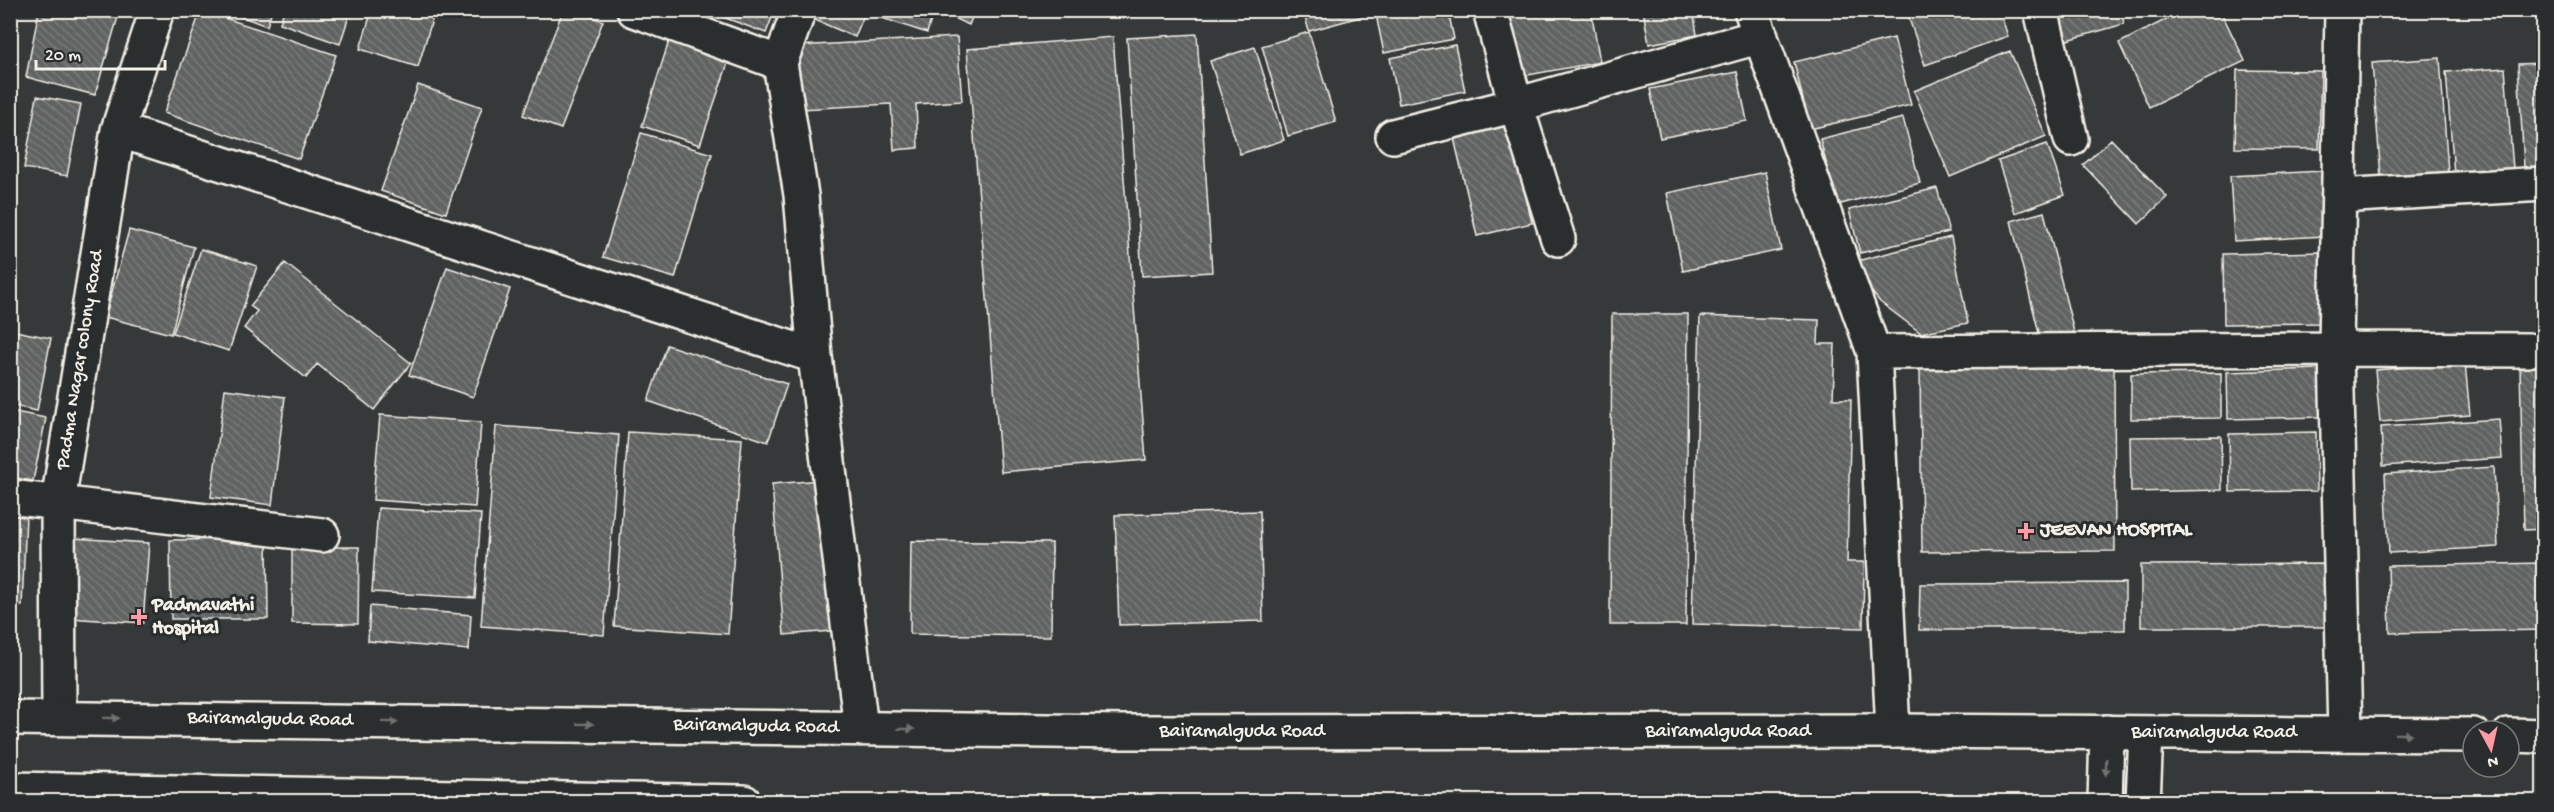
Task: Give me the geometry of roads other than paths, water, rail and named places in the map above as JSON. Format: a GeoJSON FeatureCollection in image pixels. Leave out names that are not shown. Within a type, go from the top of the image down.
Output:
{"type":"FeatureCollection","features":[{"type":"Feature","properties":{"kind":"street","name":"Padma Nagar colony Road"},"geometry":{"type":"LineString","coordinates":[[59,717],[58,502],[118,130],[157,10]]}},
{"type":"Feature","properties":{"kind":"street"},"geometry":{"type":"LineString","coordinates":[[634,10],[780,63]]}},
{"type":"Feature","properties":{"kind":"street"},"geometry":{"type":"LineString","coordinates":[[799,10],[780,63],[801,195],[814,356],[861,728]]}},
{"type":"Feature","properties":{"kind":"street"},"geometry":{"type":"LineString","coordinates":[[1490,10],[1516,105],[1558,239]]}},
{"type":"Feature","properties":{"kind":"street"},"geometry":{"type":"LineString","coordinates":[[2041,10],[2071,139]]}},
{"type":"Feature","properties":{"kind":"street"},"geometry":{"type":"LineString","coordinates":[[2342,10],[2336,349],[2345,734]]}},
{"type":"Feature","properties":{"kind":"street"},"geometry":{"type":"LineString","coordinates":[[1393,136],[1516,105],[1756,23],[1874,352],[1893,732]]}},
{"type":"Feature","properties":{"kind":"street"},"geometry":{"type":"LineString","coordinates":[[118,130],[814,356]]}},
{"type":"Feature","properties":{"kind":"street"},"geometry":{"type":"LineString","coordinates":[[2339,196],[2544,184]]}},
{"type":"Feature","properties":{"kind":"street"},"geometry":{"type":"LineString","coordinates":[[1874,352],[2528,350]]}},
{"type":"Feature","properties":{"kind":"street"},"geometry":{"type":"LineString","coordinates":[[10,497],[322,535]]}},
{"type":"Feature","properties":{"kind":"street","name":"Bairamalguda Road"},"geometry":{"type":"LineString","coordinates":[[10,718],[1124,732],[2107,732],[2461,735]]}},
{"type":"Feature","properties":{"kind":"street"},"geometry":{"type":"LineString","coordinates":[[2105,801],[2107,732]]}},
{"type":"Feature","properties":{"kind":"street"},"geometry":{"type":"LineString","coordinates":[[2143,801],[2146,733]]}},
{"type":"Feature","properties":{"kind":"street"},"geometry":{"type":"LineString","coordinates":[[2521,735],[2544,736]]}},
{"type":"Feature","properties":{"kind":"street"},"geometry":{"type":"LineString","coordinates":[[10,789],[293,797],[744,801]]}},
{"type":"Feature","properties":{"kind":"place","name":"JEEVAN HOSPITAL"},"geometry":{"type":"Point","coordinates":[2026,531]}},
{"type":"Feature","properties":{"kind":"place","name":"Padmavathi Hospital"},"geometry":{"type":"Point","coordinates":[139,617]}}]}
